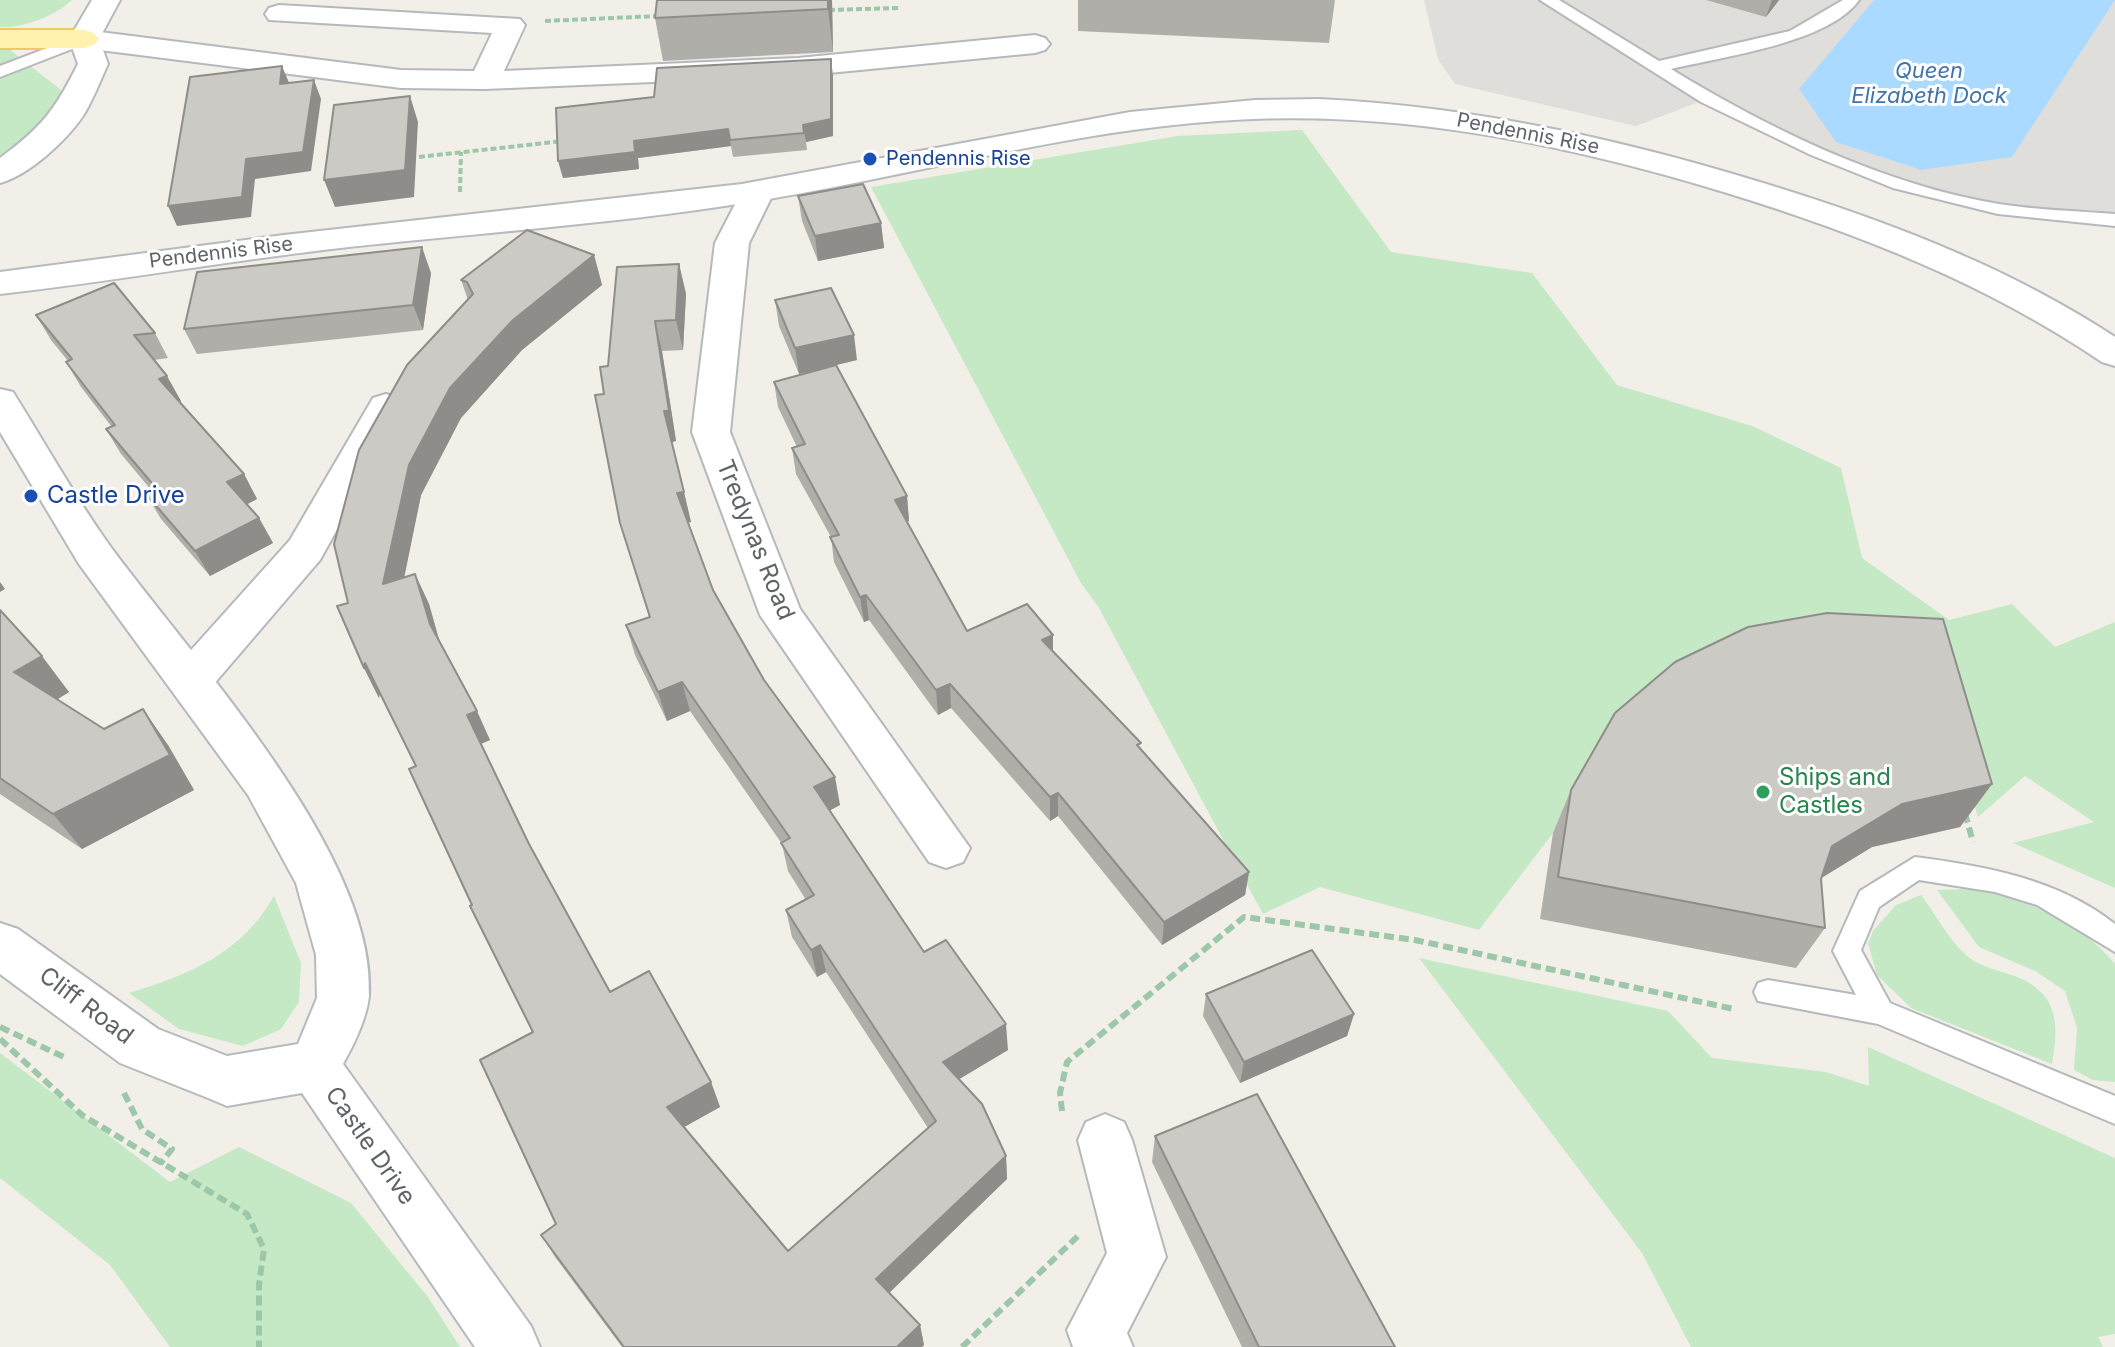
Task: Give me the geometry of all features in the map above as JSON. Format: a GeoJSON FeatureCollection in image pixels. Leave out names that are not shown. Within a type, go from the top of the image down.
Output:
{"type":"FeatureCollection","features":[{"type":"Feature","properties":{"kind":"main road"},"geometry":{"type":"LineString","coordinates":[[0,39],[84,39]]}},
{"type":"Feature","properties":{"kind":"street"},"geometry":{"type":"LineString","coordinates":[[0,173],[40,143],[69,113],[93,64],[84,39],[106,0]]}},
{"type":"Feature","properties":{"kind":"street"},"geometry":{"type":"LineString","coordinates":[[279,14],[510,25],[485,80]]}},
{"type":"Feature","properties":{"kind":"street"},"geometry":{"type":"LineString","coordinates":[[84,39],[401,79],[485,80],[798,67],[1035,44]]}},
{"type":"Feature","properties":{"kind":"street","name":"Pendennis Rise"},"geometry":{"type":"LineString","coordinates":[[0,283],[183,257],[757,192],[1056,133],[1208,112],[1354,108],[1480,121],[1582,142],[1695,172],[1859,224],[1971,270],[2083,330],[2115,354]]}},
{"type":"Feature","properties":{"kind":"street","name":"Tredynas Road"},"geometry":{"type":"LineString","coordinates":[[757,192],[732,243],[711,432],[781,615],[946,848]]}},
{"type":"Feature","properties":{"kind":"street"},"geometry":{"type":"LineString","coordinates":[[191,680],[305,550],[389,403],[406,381]]}},
{"type":"Feature","properties":{"kind":"street","name":"Castle Drive"},"geometry":{"type":"LineString","coordinates":[[0,401],[94,554],[191,680],[264,782],[319,880],[341,955],[343,998],[329,1039],[314,1066],[510,1347]]}},
{"type":"Feature","properties":{"kind":"street","name":"Cliff Road"},"geometry":{"type":"LineString","coordinates":[[0,945],[139,1046],[227,1081],[314,1066]]}},
{"type":"Feature","properties":{"kind":"street"},"geometry":{"type":"LineString","coordinates":[[1084,1132],[1137,1257],[1096,1330],[1103,1347]]}},
{"type":"Feature","properties":{"kind":"lane"},"geometry":{"type":"LineString","coordinates":[[1548,0],[1656,67],[1748,118],[1899,184],[1998,209],[2115,220]]}},
{"type":"Feature","properties":{"kind":"lane"},"geometry":{"type":"LineString","coordinates":[[1656,67],[1795,35],[1846,7],[1851,0]]}},
{"type":"Feature","properties":{"kind":"lane"},"geometry":{"type":"LineString","coordinates":[[0,72],[84,39]]}},
{"type":"Feature","properties":{"kind":"lane"},"geometry":{"type":"LineString","coordinates":[[1880,1012],[1847,951],[1869,899],[1915,868],[1976,874],[2048,897],[2100,927],[2115,940]]}},
{"type":"Feature","properties":{"kind":"lane"},"geometry":{"type":"LineString","coordinates":[[1768,992],[1880,1012],[2115,1110]]}},
{"type":"Feature","properties":{"kind":"path"},"geometry":{"type":"LineString","coordinates":[[822,10],[900,8]]}},
{"type":"Feature","properties":{"kind":"path"},"geometry":{"type":"LineString","coordinates":[[510,25],[667,15]]}},
{"type":"Feature","properties":{"kind":"path"},"geometry":{"type":"LineString","coordinates":[[407,158],[564,141]]}},
{"type":"Feature","properties":{"kind":"path"},"geometry":{"type":"LineString","coordinates":[[1084,1132],[1060,1093],[1067,1062],[1244,917],[1415,940],[1743,1011],[1768,992]]}},
{"type":"Feature","properties":{"kind":"path"},"geometry":{"type":"LineString","coordinates":[[0,1039],[82,1115],[247,1214],[264,1249],[259,1284],[259,1347]]}},
{"type":"Feature","properties":{"kind":"path"},"geometry":{"type":"LineString","coordinates":[[118,1082],[142,1129],[172,1149],[160,1164]]}},
{"type":"Feature","properties":{"kind":"path"},"geometry":{"type":"LineString","coordinates":[[962,1347],[1078,1236],[1076,1220]]}},
{"type":"Feature","properties":{"kind":"shaded area"},"geometry":{"type":"Polygon","coordinates":[[[1424,0],[2115,0],[2115,215],[1998,207],[1899,183],[1818,150],[1709,98],[1636,126],[1455,84],[1438,59],[1424,0]]]}},
{"type":"Feature","properties":{"kind":"green space"},"geometry":{"type":"Polygon","coordinates":[[[0,0],[72,0],[39,20],[0,27],[0,0]]]}},
{"type":"Feature","properties":{"kind":"green space"},"geometry":{"type":"Polygon","coordinates":[[[0,42],[61,90],[54,116],[0,161],[0,42]]]}},
{"type":"Feature","properties":{"kind":"green space"},"geometry":{"type":"Polygon","coordinates":[[[1302,130],[1391,252],[1532,273],[1617,385],[1752,426],[1841,468],[1862,558],[1949,620],[2012,604],[2055,647],[2115,622],[2115,888],[2013,843],[2094,822],[2025,776],[1978,817],[1933,662],[1596,757],[1553,833],[1479,930],[1320,887],[1263,914],[1099,608],[1081,583],[871,187],[1178,136],[1302,130]]]}},
{"type":"Feature","properties":{"kind":"green space"},"geometry":{"type":"Polygon","coordinates":[[[1971,889],[2012,899],[2050,914],[2085,935],[2115,964],[2115,1082],[2093,1080],[2074,1070],[2077,1028],[2065,991],[2035,971],[1979,947],[1937,890],[1971,889]]]}},
{"type":"Feature","properties":{"kind":"green space"},"geometry":{"type":"Polygon","coordinates":[[[1921,895],[1950,937],[1971,959],[2017,977],[2041,992],[2053,1012],[2055,1024],[2052,1064],[1911,1008],[1877,975],[1868,943],[1873,931],[1896,905],[1921,895]]]}},
{"type":"Feature","properties":{"kind":"green space"},"geometry":{"type":"Polygon","coordinates":[[[274,896],[301,963],[299,1002],[281,1029],[243,1046],[179,1029],[129,993],[193,969],[230,947],[261,916],[274,896]]]}},
{"type":"Feature","properties":{"kind":"green space"},"geometry":{"type":"Polygon","coordinates":[[[1419,958],[1668,1011],[1712,1058],[1826,1072],[1869,1086],[1868,1047],[2115,1158],[2115,1334],[2098,1337],[2103,1347],[1691,1347],[1642,1253],[1419,958]]]}},
{"type":"Feature","properties":{"kind":"green space"},"geometry":{"type":"Polygon","coordinates":[[[0,1053],[170,1182],[239,1147],[351,1203],[428,1297],[460,1347],[170,1347],[110,1265],[0,1178],[0,1053]]]}},
{"type":"Feature","properties":{"kind":"water","name":"Queen Elizabeth Dock"},"geometry":{"type":"Polygon","coordinates":[[[1874,0],[2115,0],[2012,157],[1921,170],[1836,142],[1799,89],[1874,0]]]}},
{"type":"Feature","properties":{"kind":"building"},"geometry":{"type":"Polygon","coordinates":[[[657,0],[828,0],[828,9],[655,18],[657,0]]]}},
{"type":"Feature","properties":{"kind":"building"},"geometry":{"type":"Polygon","coordinates":[[[831,59],[831,119],[803,125],[804,133],[730,140],[728,129],[634,141],[635,152],[558,161],[556,108],[654,97],[657,68],[831,59]]]}},
{"type":"Feature","properties":{"kind":"building"},"geometry":{"type":"Polygon","coordinates":[[[282,66],[280,84],[314,80],[303,152],[246,159],[242,197],[168,206],[190,77],[282,66]]]}},
{"type":"Feature","properties":{"kind":"building"},"geometry":{"type":"Polygon","coordinates":[[[410,96],[405,170],[324,180],[334,105],[410,96]]]}},
{"type":"Feature","properties":{"kind":"building"},"geometry":{"type":"Polygon","coordinates":[[[863,184],[881,223],[815,236],[798,196],[863,184]]]}},
{"type":"Feature","properties":{"kind":"building"},"geometry":{"type":"Polygon","coordinates":[[[527,230],[594,255],[513,320],[450,388],[409,465],[383,584],[415,574],[430,624],[477,711],[467,715],[529,844],[610,992],[649,971],[711,1082],[667,1107],[788,1251],[936,1121],[820,945],[811,950],[786,910],[814,895],[781,843],[790,838],[682,682],[658,692],[626,625],[650,617],[620,523],[595,395],[604,394],[600,367],[608,366],[617,267],[679,264],[676,320],[655,321],[669,411],[664,411],[684,492],[677,493],[713,590],[764,680],[835,777],[814,787],[924,952],[946,940],[1006,1024],[943,1062],[982,1104],[1006,1156],[876,1279],[920,1325],[897,1347],[624,1347],[541,1235],[556,1224],[480,1060],[533,1032],[470,906],[409,769],[416,766],[365,663],[364,668],[337,606],[348,603],[334,544],[359,450],[407,365],[473,294],[467,282],[461,280],[527,230]]]}},
{"type":"Feature","properties":{"kind":"building"},"geometry":{"type":"Polygon","coordinates":[[[422,247],[413,305],[184,329],[197,272],[422,247]]]}},
{"type":"Feature","properties":{"kind":"building"},"geometry":{"type":"Polygon","coordinates":[[[114,283],[155,333],[134,335],[167,376],[159,379],[244,474],[227,482],[259,518],[195,551],[146,494],[156,488],[106,429],[115,425],[66,362],[72,359],[36,315],[114,283]]]}},
{"type":"Feature","properties":{"kind":"building"},"geometry":{"type":"Polygon","coordinates":[[[831,288],[854,335],[795,348],[775,300],[831,288]]]}},
{"type":"Feature","properties":{"kind":"building"},"geometry":{"type":"Polygon","coordinates":[[[836,365],[907,496],[895,500],[967,631],[1027,604],[1053,635],[1042,640],[1141,743],[1137,745],[1249,872],[1164,922],[1058,793],[1050,797],[950,684],[936,690],[866,595],[860,597],[830,537],[839,535],[792,448],[805,444],[774,382],[836,365]]]}},
{"type":"Feature","properties":{"kind":"building"},"geometry":{"type":"Polygon","coordinates":[[[0,610],[42,656],[14,672],[104,729],[143,709],[170,755],[53,814],[0,778],[0,610]]]}},
{"type":"Feature","properties":{"kind":"building","name":"Ships and Castles"},"geometry":{"type":"Polygon","coordinates":[[[1827,613],[1943,619],[1992,784],[1902,804],[1832,846],[1821,879],[1825,928],[1558,877],[1571,790],[1615,713],[1675,662],[1748,627],[1827,613]]]}},
{"type":"Feature","properties":{"kind":"building"},"geometry":{"type":"Polygon","coordinates":[[[1312,950],[1354,1014],[1244,1062],[1206,994],[1312,950]]]}},
{"type":"Feature","properties":{"kind":"building"},"geometry":{"type":"Polygon","coordinates":[[[1257,1094],[1395,1347],[1259,1347],[1155,1136],[1257,1094]]]}},
{"type":"Feature","properties":{"kind":"place","name":"Pendennis Rise"},"geometry":{"type":"Point","coordinates":[870,159]}},
{"type":"Feature","properties":{"kind":"place","name":"Castle Drive"},"geometry":{"type":"Point","coordinates":[31,496]}},
{"type":"Feature","properties":{"kind":"place","name":"Ships and Castles"},"geometry":{"type":"Point","coordinates":[1763,792]}}]}
